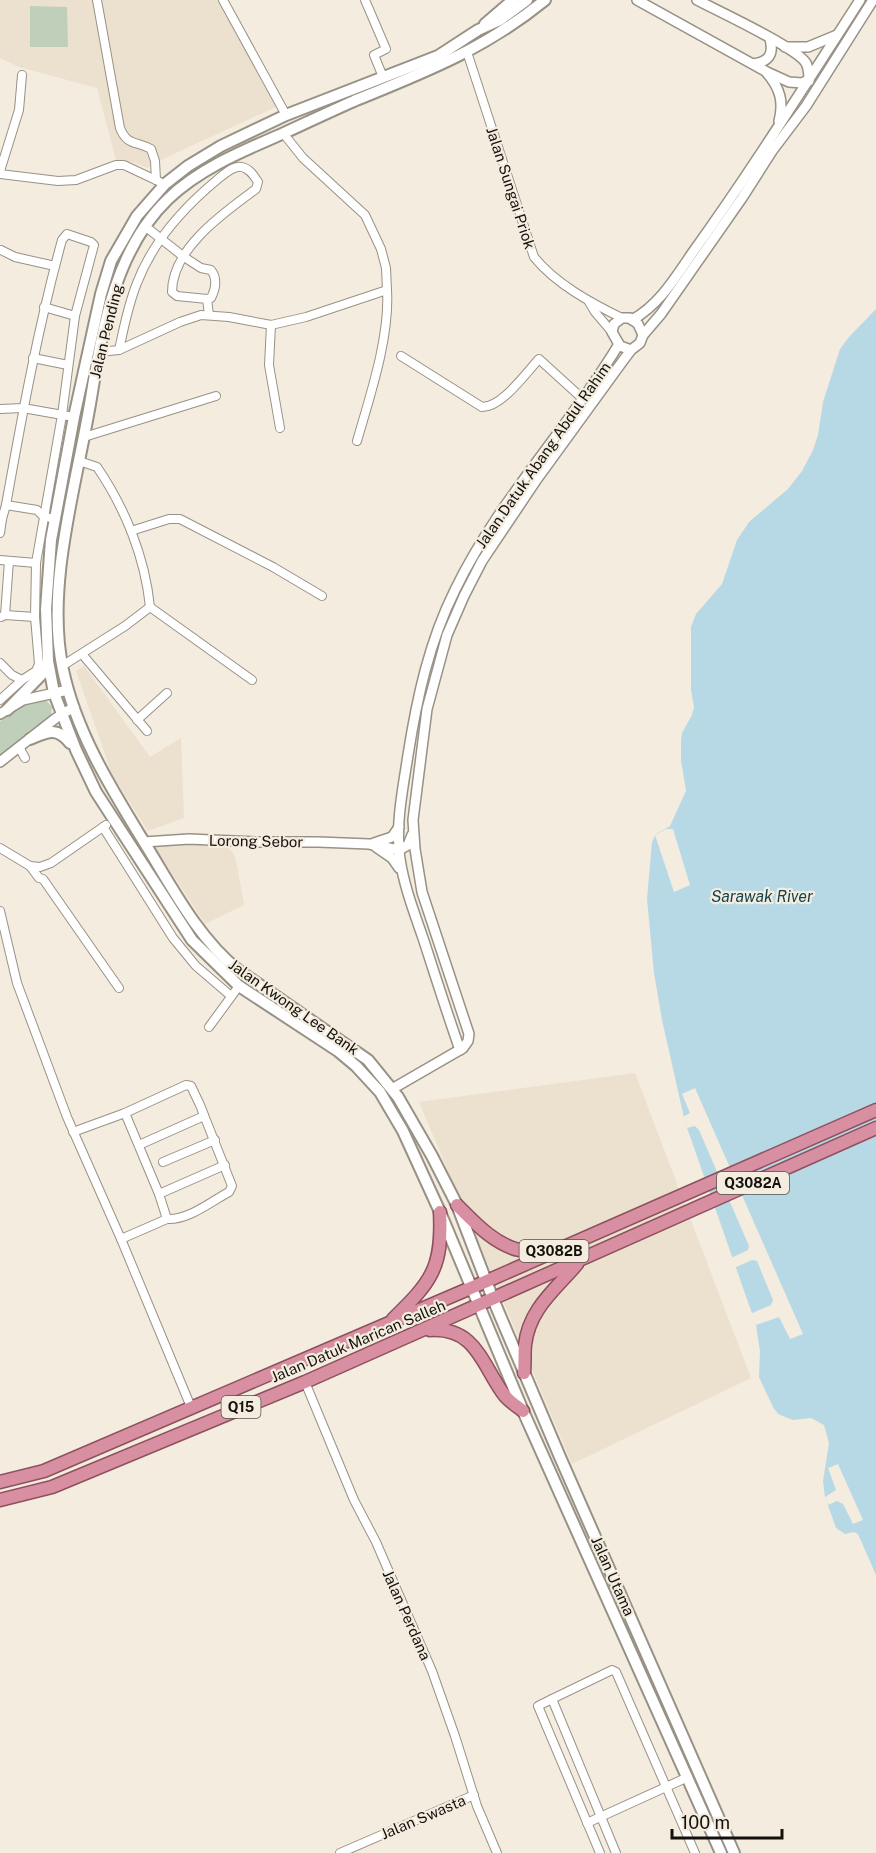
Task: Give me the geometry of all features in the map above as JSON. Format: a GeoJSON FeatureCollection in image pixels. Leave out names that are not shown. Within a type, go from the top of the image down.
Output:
{"type":"FeatureCollection","features":[{"type":"Feature","properties":{"kind":"highway","name":"Q3082B"},"geometry":{"type":"LineString","coordinates":[[487,1281],[876,1110]]}},
{"type":"Feature","properties":{"kind":"highway","name":"Q3082A"},"geometry":{"type":"LineString","coordinates":[[494,1299],[876,1128]]}},
{"type":"Feature","properties":{"kind":"highway"},"geometry":{"type":"LineString","coordinates":[[457,1205],[490,1236],[506,1245],[521,1250],[554,1251]]}},
{"type":"Feature","properties":{"kind":"highway"},"geometry":{"type":"LineString","coordinates":[[387,1324],[429,1281],[437,1259],[441,1230],[440,1212]]}},
{"type":"Feature","properties":{"kind":"highway"},"geometry":{"type":"LineString","coordinates":[[524,1373],[524,1346],[531,1319],[544,1300],[582,1259]]}},
{"type":"Feature","properties":{"kind":"highway","name":"Jalan Datuk Marican Salleh"},"geometry":{"type":"LineString","coordinates":[[0,1482],[44,1471],[487,1281]]}},
{"type":"Feature","properties":{"kind":"highway","name":"Jalan Datuk Marican Salleh"},"geometry":{"type":"LineString","coordinates":[[0,1500],[52,1487],[305,1382],[494,1299]]}},
{"type":"Feature","properties":{"kind":"highway"},"geometry":{"type":"LineString","coordinates":[[418,1332],[443,1329],[466,1339],[478,1351],[506,1396],[523,1410]]}},
{"type":"Feature","properties":{"kind":"main road"},"geometry":{"type":"LineString","coordinates":[[478,30],[513,0]]}},
{"type":"Feature","properties":{"kind":"main road","name":"Jalan Pending"},"geometry":{"type":"LineString","coordinates":[[62,714],[54,693],[39,621],[48,571],[49,518],[94,322],[111,261],[137,216],[160,182],[221,146],[286,115],[438,56],[478,30],[500,20],[527,0]]}},
{"type":"Feature","properties":{"kind":"main road","name":"Jalan Pending"},"geometry":{"type":"LineString","coordinates":[[74,707],[62,666],[58,605],[62,558],[99,351],[111,298],[123,267],[146,227],[168,199],[186,184],[229,165],[283,133],[467,52],[510,27],[545,0]]}},
{"type":"Feature","properties":{"kind":"main road"},"geometry":{"type":"LineString","coordinates":[[3,712],[44,672],[48,661]]}},
{"type":"Feature","properties":{"kind":"main road","name":"Jalan Kwong Lee Bank"},"geometry":{"type":"LineString","coordinates":[[74,707],[98,765],[202,934],[224,958],[368,1060],[392,1089],[432,1156],[457,1205],[494,1299]]}},
{"type":"Feature","properties":{"kind":"main road","name":"Jalan Kwong Lee Bank"},"geometry":{"type":"LineString","coordinates":[[62,714],[96,792],[192,940],[239,986],[338,1051],[367,1077],[386,1101],[403,1131],[440,1212],[479,1306]]}},
{"type":"Feature","properties":{"kind":"main road"},"geometry":{"type":"LineString","coordinates":[[30,739],[47,732],[58,732],[76,750]]}},
{"type":"Feature","properties":{"kind":"main road","name":"Jalan Utama"},"geometry":{"type":"LineString","coordinates":[[494,1299],[524,1373],[734,1853]]}},
{"type":"Feature","properties":{"kind":"main road","name":"Jalan Utama"},"geometry":{"type":"LineString","coordinates":[[479,1306],[523,1410],[721,1853]]}},
{"type":"Feature","properties":{"kind":"street"},"geometry":{"type":"LineString","coordinates":[[97,0],[120,128],[123,136],[130,142],[151,149],[160,182]]}},
{"type":"Feature","properties":{"kind":"street"},"geometry":{"type":"LineString","coordinates":[[223,0],[286,115]]}},
{"type":"Feature","properties":{"kind":"street"},"geometry":{"type":"LineString","coordinates":[[365,0],[386,50],[374,55],[383,77]]}},
{"type":"Feature","properties":{"kind":"street"},"geometry":{"type":"LineString","coordinates":[[589,301],[619,344],[631,350],[640,343],[643,335],[661,314],[706,251],[772,152],[810,89],[805,63],[785,47],[697,0]]}},
{"type":"Feature","properties":{"kind":"street"},"geometry":{"type":"LineString","coordinates":[[612,332],[614,324],[649,309],[662,297],[730,203],[861,0]]}},
{"type":"Feature","properties":{"kind":"street"},"geometry":{"type":"LineString","coordinates":[[772,152],[806,106],[873,0]]}},
{"type":"Feature","properties":{"kind":"street"},"geometry":{"type":"LineString","coordinates":[[642,2],[766,72],[789,82],[802,83],[822,73],[849,30],[857,26]]}},
{"type":"Feature","properties":{"kind":"street"},"geometry":{"type":"LineString","coordinates":[[785,47],[808,47],[838,34]]}},
{"type":"Feature","properties":{"kind":"street"},"geometry":{"type":"LineString","coordinates":[[753,64],[766,61],[771,56],[770,39]]}},
{"type":"Feature","properties":{"kind":"street","name":"Jalan Sungai Priok"},"geometry":{"type":"LineString","coordinates":[[467,52],[534,257],[546,270],[589,301]]}},
{"type":"Feature","properties":{"kind":"street"},"geometry":{"type":"LineString","coordinates":[[766,72],[780,93],[782,110],[777,129]]}},
{"type":"Feature","properties":{"kind":"street"},"geometry":{"type":"LineString","coordinates":[[22,75],[19,110],[0,172],[58,181],[76,180],[116,165],[124,165],[160,182]]}},
{"type":"Feature","properties":{"kind":"street"},"geometry":{"type":"LineString","coordinates":[[283,133],[303,158],[365,215],[381,249],[386,268],[384,328],[376,377],[357,441]]}},
{"type":"Feature","properties":{"kind":"street"},"geometry":{"type":"LineString","coordinates":[[119,350],[137,282],[161,239],[197,196],[229,165],[242,166],[251,172],[258,182],[256,189],[222,213],[189,248],[184,258],[172,281],[172,292],[177,296],[211,298],[214,292],[212,270],[201,268],[184,258],[161,239],[146,227]]}},
{"type":"Feature","properties":{"kind":"street"},"geometry":{"type":"LineString","coordinates":[[0,533],[44,307],[63,236],[67,234],[94,245],[75,316],[49,518],[36,567],[39,663],[36,671],[0,700]]}},
{"type":"Feature","properties":{"kind":"street"},"geometry":{"type":"LineString","coordinates":[[1,250],[15,257],[55,266]]}},
{"type":"Feature","properties":{"kind":"street"},"geometry":{"type":"LineString","coordinates":[[99,351],[119,350],[180,322],[209,315],[271,325],[306,317],[387,290]]}},
{"type":"Feature","properties":{"kind":"street"},"geometry":{"type":"LineString","coordinates":[[207,299],[209,315]]}},
{"type":"Feature","properties":{"kind":"street"},"geometry":{"type":"LineString","coordinates":[[589,301],[627,319],[641,330],[643,335]]}},
{"type":"Feature","properties":{"kind":"street"},"geometry":{"type":"LineString","coordinates":[[44,307],[75,316]]}},
{"type":"Feature","properties":{"kind":"street"},"geometry":{"type":"LineString","coordinates":[[271,325],[269,365],[280,428]]}},
{"type":"Feature","properties":{"kind":"street","name":"Jalan Datuk Abang Abdul Rahim"},"geometry":{"type":"LineString","coordinates":[[460,1050],[403,876],[399,850],[399,826],[405,775],[416,709],[427,662],[447,608],[470,561],[493,524],[583,399],[619,344]]}},
{"type":"Feature","properties":{"kind":"street","name":"Jalan Datuk Abang Abdul Rahim"},"geometry":{"type":"LineString","coordinates":[[460,1050],[468,1041],[469,1034],[422,892],[413,827],[427,709],[447,635],[482,561],[511,516],[631,350]]}},
{"type":"Feature","properties":{"kind":"street"},"geometry":{"type":"LineString","coordinates":[[402,356],[482,407],[490,407],[502,399],[539,359],[583,399]]}},
{"type":"Feature","properties":{"kind":"street"},"geometry":{"type":"LineString","coordinates":[[33,358],[68,365]]}},
{"type":"Feature","properties":{"kind":"street"},"geometry":{"type":"LineString","coordinates":[[84,437],[216,396]]}},
{"type":"Feature","properties":{"kind":"street"},"geometry":{"type":"LineString","coordinates":[[0,409],[23,408],[74,417]]}},
{"type":"Feature","properties":{"kind":"street"},"geometry":{"type":"LineString","coordinates":[[79,461],[97,466],[125,514],[148,588],[150,607],[252,680]]}},
{"type":"Feature","properties":{"kind":"street"},"geometry":{"type":"LineString","coordinates":[[6,505],[37,510],[49,518]]}},
{"type":"Feature","properties":{"kind":"street"},"geometry":{"type":"LineString","coordinates":[[131,531],[170,519],[180,519],[273,567],[322,596]]}},
{"type":"Feature","properties":{"kind":"street"},"geometry":{"type":"LineString","coordinates":[[39,621],[2,616],[4,561],[48,571]]}},
{"type":"Feature","properties":{"kind":"street"},"geometry":{"type":"LineString","coordinates":[[62,666],[125,626],[150,607]]}},
{"type":"Feature","properties":{"kind":"street"},"geometry":{"type":"LineString","coordinates":[[82,654],[147,732]]}},
{"type":"Feature","properties":{"kind":"street"},"geometry":{"type":"LineString","coordinates":[[0,663],[12,675],[22,680]]}},
{"type":"Feature","properties":{"kind":"street"},"geometry":{"type":"LineString","coordinates":[[3,712],[23,700],[68,690]]}},
{"type":"Feature","properties":{"kind":"street"},"geometry":{"type":"LineString","coordinates":[[137,720],[167,693]]}},
{"type":"Feature","properties":{"kind":"street"},"geometry":{"type":"LineString","coordinates":[[0,762],[74,707]]}},
{"type":"Feature","properties":{"kind":"street"},"geometry":{"type":"LineString","coordinates":[[19,747],[25,758]]}},
{"type":"Feature","properties":{"kind":"street"},"geometry":{"type":"LineString","coordinates":[[30,866],[40,867],[51,862],[114,820]]}},
{"type":"Feature","properties":{"kind":"street"},"geometry":{"type":"LineString","coordinates":[[103,826],[174,938],[196,966],[231,996]]}},
{"type":"Feature","properties":{"kind":"street"},"geometry":{"type":"LineString","coordinates":[[369,844],[392,837],[399,826]]}},
{"type":"Feature","properties":{"kind":"street"},"geometry":{"type":"LineString","coordinates":[[399,850],[408,845],[413,827]]}},
{"type":"Feature","properties":{"kind":"street","name":"Lorong Sebor"},"geometry":{"type":"LineString","coordinates":[[144,842],[189,839],[369,844],[399,850]]}},
{"type":"Feature","properties":{"kind":"street"},"geometry":{"type":"LineString","coordinates":[[369,844],[392,858],[403,876]]}},
{"type":"Feature","properties":{"kind":"street"},"geometry":{"type":"LineString","coordinates":[[0,848],[30,866],[39,878],[43,879],[119,988]]}},
{"type":"Feature","properties":{"kind":"street"},"geometry":{"type":"LineString","coordinates":[[43,879],[51,862]]}},
{"type":"Feature","properties":{"kind":"street"},"geometry":{"type":"LineString","coordinates":[[0,910],[18,988],[73,1132],[122,1239],[191,1407]]}},
{"type":"Feature","properties":{"kind":"street"},"geometry":{"type":"LineString","coordinates":[[209,1027],[239,986]]}},
{"type":"Feature","properties":{"kind":"street"},"geometry":{"type":"LineString","coordinates":[[392,1089],[460,1050]]}},
{"type":"Feature","properties":{"kind":"street"},"geometry":{"type":"LineString","coordinates":[[73,1132],[114,1115],[125,1113],[189,1085],[204,1116],[232,1180],[229,1192],[191,1213],[176,1219],[167,1219],[122,1239]]}},
{"type":"Feature","properties":{"kind":"street"},"geometry":{"type":"LineString","coordinates":[[125,1113],[167,1219]]}},
{"type":"Feature","properties":{"kind":"street"},"geometry":{"type":"LineString","coordinates":[[138,1145],[204,1116]]}},
{"type":"Feature","properties":{"kind":"street"},"geometry":{"type":"LineString","coordinates":[[164,1162],[214,1140]]}},
{"type":"Feature","properties":{"kind":"street"},"geometry":{"type":"LineString","coordinates":[[159,1194],[225,1165]]}},
{"type":"Feature","properties":{"kind":"street","name":"Jalan Perdana"},"geometry":{"type":"LineString","coordinates":[[305,1382],[354,1500],[376,1542],[432,1671],[474,1796],[497,1853]]}},
{"type":"Feature","properties":{"kind":"street"},"geometry":{"type":"LineString","coordinates":[[600,1853],[538,1706],[612,1670],[616,1672],[695,1853]]}},
{"type":"Feature","properties":{"kind":"street"},"geometry":{"type":"LineString","coordinates":[[552,1699],[616,1853]]}},
{"type":"Feature","properties":{"kind":"street"},"geometry":{"type":"LineString","coordinates":[[561,1764],[577,1758]]}},
{"type":"Feature","properties":{"kind":"street"},"geometry":{"type":"LineString","coordinates":[[587,1823],[688,1777]]}},
{"type":"Feature","properties":{"kind":"street","name":"Jalan Swasta"},"geometry":{"type":"LineString","coordinates":[[340,1853],[474,1796]]}},
{"type":"Feature","properties":{"kind":"shaded area"},"geometry":{"type":"Polygon","coordinates":[[[0,0],[220,0],[280,105],[148,168],[132,162],[116,160],[97,88],[19,67],[0,58],[0,0]]]}},
{"type":"Feature","properties":{"kind":"shaded area"},"geometry":{"type":"Polygon","coordinates":[[[84,666],[150,757],[181,738],[184,818],[148,831],[112,774],[76,671],[84,666]]]}},
{"type":"Feature","properties":{"kind":"shaded area"},"geometry":{"type":"Polygon","coordinates":[[[177,839],[225,845],[236,860],[244,905],[205,924],[155,847],[177,839]]]}},
{"type":"Feature","properties":{"kind":"shaded area"},"geometry":{"type":"Polygon","coordinates":[[[635,1073],[751,1378],[572,1464],[419,1102],[635,1073]]]}},
{"type":"Feature","properties":{"kind":"green space"},"geometry":{"type":"Polygon","coordinates":[[[30,6],[67,7],[68,47],[30,47],[30,6]]]}},
{"type":"Feature","properties":{"kind":"green space"},"geometry":{"type":"Polygon","coordinates":[[[45,699],[52,707],[51,716],[0,756],[0,721],[26,705],[45,699]]]}},
{"type":"Feature","properties":{"kind":"water","name":"Sarawak River"},"geometry":{"type":"Polygon","coordinates":[[[876,309],[876,1575],[858,1534],[854,1532],[845,1534],[836,1528],[825,1497],[823,1481],[829,1443],[824,1425],[811,1418],[793,1420],[778,1414],[759,1377],[760,1351],[756,1325],[685,1122],[662,1020],[654,973],[647,899],[652,842],[656,834],[670,826],[686,791],[681,760],[681,742],[682,733],[694,707],[691,690],[691,627],[696,614],[722,584],[737,540],[749,522],[788,489],[802,471],[818,435],[823,402],[840,349],[876,309]]]}},
{"type":"Feature","properties":{"kind":"pier"},"geometry":{"type":"Polygon","coordinates":[[[666,829],[673,829],[690,885],[674,892],[655,835],[666,829]]]}},
{"type":"Feature","properties":{"kind":"pier"},"geometry":{"type":"Polygon","coordinates":[[[695,1088],[803,1334],[790,1339],[779,1317],[756,1325],[750,1314],[771,1305],[773,1300],[757,1261],[752,1260],[734,1268],[731,1258],[748,1250],[749,1246],[699,1130],[695,1126],[687,1128],[683,1117],[690,1113],[682,1094],[695,1088]]]}},
{"type":"Feature","properties":{"kind":"pier"},"geometry":{"type":"Polygon","coordinates":[[[838,1464],[863,1520],[853,1524],[843,1504],[837,1501],[828,1505],[825,1497],[836,1490],[828,1468],[838,1464]]]}}]}
